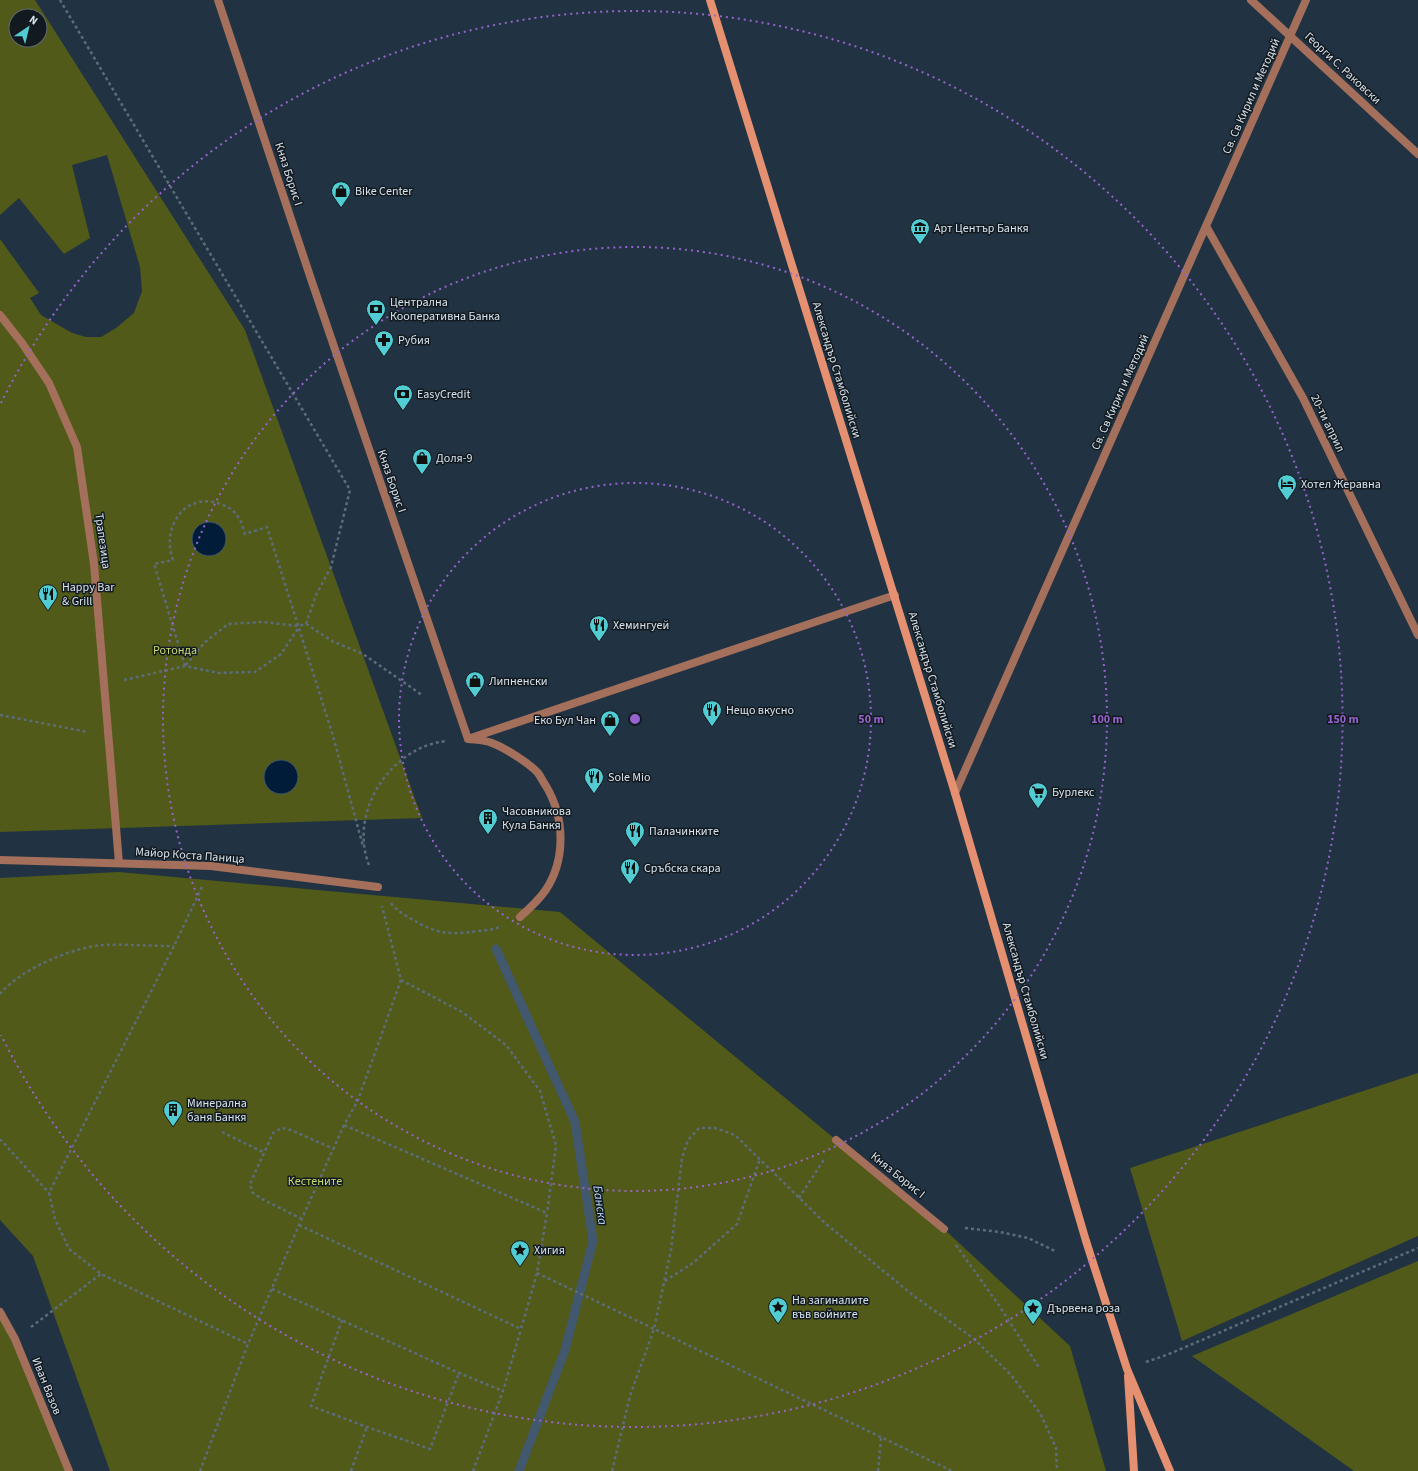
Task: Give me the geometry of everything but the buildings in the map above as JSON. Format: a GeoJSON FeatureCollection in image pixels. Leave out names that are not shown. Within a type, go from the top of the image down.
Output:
{"type":"FeatureCollection","features":[{"type":"Feature","properties":{"kind":"street","name":"Княз Борис I"},"geometry":{"type":"LineString","coordinates":[[218,0],[312,282],[468,739]]}},
{"type":"Feature","properties":{"kind":"street","name":"Александър Стамболийски"},"geometry":{"type":"LineString","coordinates":[[710,0],[955,793],[1086,1241],[1127,1369],[1170,1471]]}},
{"type":"Feature","properties":{"kind":"street","name":"Георги С. Раковски"},"geometry":{"type":"LineString","coordinates":[[1251,0],[1418,154]]}},
{"type":"Feature","properties":{"kind":"street","name":"Св. Св Кирил и Методий"},"geometry":{"type":"LineString","coordinates":[[955,793],[1306,0]]}},
{"type":"Feature","properties":{"kind":"street","name":"20-ти април"},"geometry":{"type":"LineString","coordinates":[[1206,226],[1303,398],[1418,635]]}},
{"type":"Feature","properties":{"kind":"street","name":"Трапезица"},"geometry":{"type":"LineString","coordinates":[[0,315],[22,343],[49,383],[77,447],[94,564],[110,736],[119,863]]}},
{"type":"Feature","properties":{"kind":"street"},"geometry":{"type":"LineString","coordinates":[[468,739],[895,595]]}},
{"type":"Feature","properties":{"kind":"street"},"geometry":{"type":"LineString","coordinates":[[468,739],[492,743],[516,756],[538,774],[550,793],[558,815],[561,843],[556,868],[546,890],[520,917]]}},
{"type":"Feature","properties":{"kind":"street","name":"Майор Коста Паница"},"geometry":{"type":"LineString","coordinates":[[0,860],[211,866],[378,887]]}},
{"type":"Feature","properties":{"kind":"street","name":"Княз Борис I"},"geometry":{"type":"LineString","coordinates":[[836,1140],[944,1229]]}},
{"type":"Feature","properties":{"kind":"street","name":"Иван Вазов"},"geometry":{"type":"LineString","coordinates":[[0,1312],[15,1339],[69,1471]]}},
{"type":"Feature","properties":{"kind":"street","name":"Александър Стамболийски"},"geometry":{"type":"LineString","coordinates":[[1127,1369],[1134,1471]]}},
{"type":"Feature","properties":{"kind":"path"},"geometry":{"type":"LineString","coordinates":[[60,0],[350,490],[331,567],[316,595],[306,624]]}},
{"type":"Feature","properties":{"kind":"path"},"geometry":{"type":"LineString","coordinates":[[185,666],[154,564],[173,560],[170,552],[170,537],[173,522],[182,512],[190,505],[198,502],[215,502],[230,508],[239,517],[245,534],[267,527],[333,736],[367,860],[378,887],[401,980],[358,1100],[344,1125],[248,1344],[200,1471]]}},
{"type":"Feature","properties":{"kind":"path"},"geometry":{"type":"LineString","coordinates":[[185,666],[205,642],[228,624],[263,622],[299,626],[306,624],[332,641],[363,654],[422,695]]}},
{"type":"Feature","properties":{"kind":"path"},"geometry":{"type":"LineString","coordinates":[[105,684],[185,666],[219,673],[255,672],[281,654],[299,626]]}},
{"type":"Feature","properties":{"kind":"path"},"geometry":{"type":"LineString","coordinates":[[0,715],[110,736]]}},
{"type":"Feature","properties":{"kind":"path"},"geometry":{"type":"LineString","coordinates":[[367,860],[364,841],[365,822],[371,800],[382,780],[399,762],[415,750],[437,742],[468,739]]}},
{"type":"Feature","properties":{"kind":"path"},"geometry":{"type":"LineString","coordinates":[[49,1193],[174,946],[211,866]]}},
{"type":"Feature","properties":{"kind":"path"},"geometry":{"type":"LineString","coordinates":[[378,887],[396,910],[424,927],[442,933],[465,933],[497,929],[520,917]]}},
{"type":"Feature","properties":{"kind":"path"},"geometry":{"type":"LineString","coordinates":[[0,994],[6,986],[25,972],[64,954],[102,946],[174,946]]}},
{"type":"Feature","properties":{"kind":"path"},"geometry":{"type":"LineString","coordinates":[[401,980],[462,1012],[506,1045],[540,1091],[556,1145],[537,1273],[503,1391],[473,1471]]}},
{"type":"Feature","properties":{"kind":"path"},"geometry":{"type":"LineString","coordinates":[[344,1125],[547,1213]]}},
{"type":"Feature","properties":{"kind":"path"},"geometry":{"type":"LineString","coordinates":[[302,1219],[260,1198],[252,1192],[250,1184],[273,1133],[282,1128],[291,1130],[334,1149]]}},
{"type":"Feature","properties":{"kind":"path"},"geometry":{"type":"LineString","coordinates":[[612,1471],[630,1396],[654,1329],[671,1250],[682,1158],[688,1140],[699,1128],[715,1128],[735,1135],[826,1224],[914,1296],[973,1338],[1011,1375],[1040,1413],[1056,1448],[1057,1471]]}},
{"type":"Feature","properties":{"kind":"path"},"geometry":{"type":"LineString","coordinates":[[222,1132],[264,1153]]}},
{"type":"Feature","properties":{"kind":"path"},"geometry":{"type":"LineString","coordinates":[[0,1139],[49,1193],[55,1219],[69,1249],[101,1274],[248,1344]]}},
{"type":"Feature","properties":{"kind":"path"},"geometry":{"type":"LineString","coordinates":[[799,1198],[836,1140]]}},
{"type":"Feature","properties":{"kind":"path"},"geometry":{"type":"LineString","coordinates":[[664,1281],[693,1263],[737,1224],[760,1159]]}},
{"type":"Feature","properties":{"kind":"path"},"geometry":{"type":"LineString","coordinates":[[299,1225],[521,1329]]}},
{"type":"Feature","properties":{"kind":"path"},"geometry":{"type":"LineString","coordinates":[[944,1229],[972,1228],[1000,1232],[1028,1238],[1055,1251]]}},
{"type":"Feature","properties":{"kind":"path"},"geometry":{"type":"LineString","coordinates":[[944,1229],[998,1304],[1040,1369]]}},
{"type":"Feature","properties":{"kind":"path"},"geometry":{"type":"LineString","coordinates":[[1127,1369],[1170,1354],[1418,1248]]}},
{"type":"Feature","properties":{"kind":"path"},"geometry":{"type":"LineString","coordinates":[[537,1273],[952,1471]]}},
{"type":"Feature","properties":{"kind":"path"},"geometry":{"type":"LineString","coordinates":[[15,1339],[101,1274]]}},
{"type":"Feature","properties":{"kind":"path"},"geometry":{"type":"LineString","coordinates":[[272,1289],[503,1391]]}},
{"type":"Feature","properties":{"kind":"path"},"geometry":{"type":"LineString","coordinates":[[342,1320],[311,1406],[366,1427],[430,1448],[460,1373]]}},
{"type":"Feature","properties":{"kind":"path"},"geometry":{"type":"LineString","coordinates":[[351,1471],[366,1427]]}},
{"type":"Feature","properties":{"kind":"path"},"geometry":{"type":"LineString","coordinates":[[878,1471],[880,1437]]}},
{"type":"Feature","properties":{"kind":"green space","name":"Ротонда"},"geometry":{"type":"Polygon","coordinates":[[[0,0],[35,0],[40,8],[8,8],[8,48],[48,48],[48,20],[245,330],[422,818],[0,832],[0,239],[39,293],[30,298],[41,315],[72,333],[86,337],[101,337],[116,328],[134,313],[142,291],[140,267],[107,155],[72,165],[90,238],[64,254],[19,198],[0,215],[0,0]]]}},
{"type":"Feature","properties":{"kind":"green space","name":"Кестените"},"geometry":{"type":"Polygon","coordinates":[[[119,872],[560,912],[944,1229],[1070,1346],[1106,1471],[110,1471],[33,1256],[0,1220],[0,878],[119,872]]]}},
{"type":"Feature","properties":{"kind":"green space"},"geometry":{"type":"Polygon","coordinates":[[[1418,1073],[1418,1236],[1182,1341],[1130,1168],[1418,1073]]]}},
{"type":"Feature","properties":{"kind":"green space"},"geometry":{"type":"Polygon","coordinates":[[[1418,1261],[1418,1471],[1354,1471],[1192,1356],[1418,1261]]]}},
{"type":"Feature","properties":{"kind":"green space"},"geometry":{"type":"Polygon","coordinates":[[[0,1312],[69,1471],[0,1471],[0,1312]]]}},
{"type":"Feature","properties":{"kind":"water"},"geometry":{"type":"Polygon","coordinates":[[[206,522],[212,522],[221,527],[225,533],[225,545],[221,551],[212,556],[206,556],[197,551],[192,542],[192,536],[197,527],[206,522]]]}},
{"type":"Feature","properties":{"kind":"water"},"geometry":{"type":"Polygon","coordinates":[[[278,760],[284,760],[293,765],[297,771],[297,783],[293,789],[284,794],[278,794],[269,789],[264,780],[264,774],[269,765],[278,760]]]}},
{"type":"Feature","properties":{"kind":"waterway","name":"Банска"},"geometry":{"type":"LineString","coordinates":[[496,949],[575,1122],[593,1241],[565,1350],[519,1471]]}},
{"type":"Feature","properties":{"kind":"place","name":"Bike Center"},"geometry":{"type":"Point","coordinates":[341,208]}},
{"type":"Feature","properties":{"kind":"place","name":"Арт Център Банкя"},"geometry":{"type":"Point","coordinates":[920,245]}},
{"type":"Feature","properties":{"kind":"place","name":"Централна Кооперативна Банка"},"geometry":{"type":"Point","coordinates":[376,326]}},
{"type":"Feature","properties":{"kind":"place","name":"Рубия"},"geometry":{"type":"Point","coordinates":[384,357]}},
{"type":"Feature","properties":{"kind":"place","name":"EasyCredit"},"geometry":{"type":"Point","coordinates":[403,411]}},
{"type":"Feature","properties":{"kind":"place","name":"Доля-9"},"geometry":{"type":"Point","coordinates":[422,475]}},
{"type":"Feature","properties":{"kind":"place","name":"Хотел Жеравна"},"geometry":{"type":"Point","coordinates":[1287,501]}},
{"type":"Feature","properties":{"kind":"place","name":"Happy Bar & Grill"},"geometry":{"type":"Point","coordinates":[48,611]}},
{"type":"Feature","properties":{"kind":"place","name":"Хемингуей"},"geometry":{"type":"Point","coordinates":[599,642]}},
{"type":"Feature","properties":{"kind":"place","name":"Липненски"},"geometry":{"type":"Point","coordinates":[475,698]}},
{"type":"Feature","properties":{"kind":"place","name":"Нещо вкусно"},"geometry":{"type":"Point","coordinates":[712,727]}},
{"type":"Feature","properties":{"kind":"place","name":"Еко Бул Чан"},"geometry":{"type":"Point","coordinates":[610,737]}},
{"type":"Feature","properties":{"kind":"place","name":"Sole Mio"},"geometry":{"type":"Point","coordinates":[594,794]}},
{"type":"Feature","properties":{"kind":"place","name":"Бурлекс"},"geometry":{"type":"Point","coordinates":[1038,809]}},
{"type":"Feature","properties":{"kind":"place","name":"Часовникова Кула Банкя"},"geometry":{"type":"Point","coordinates":[488,835]}},
{"type":"Feature","properties":{"kind":"place","name":"Палачинките"},"geometry":{"type":"Point","coordinates":[635,848]}},
{"type":"Feature","properties":{"kind":"place","name":"Сръбска скара"},"geometry":{"type":"Point","coordinates":[630,885]}},
{"type":"Feature","properties":{"kind":"place","name":"Минерална баня Банкя"},"geometry":{"type":"Point","coordinates":[173,1127]}},
{"type":"Feature","properties":{"kind":"place","name":"Хигия"},"geometry":{"type":"Point","coordinates":[520,1267]}},
{"type":"Feature","properties":{"kind":"place","name":"На загиналите във войните"},"geometry":{"type":"Point","coordinates":[778,1324]}},
{"type":"Feature","properties":{"kind":"place","name":"Дървена роза"},"geometry":{"type":"Point","coordinates":[1033,1325]}}]}
